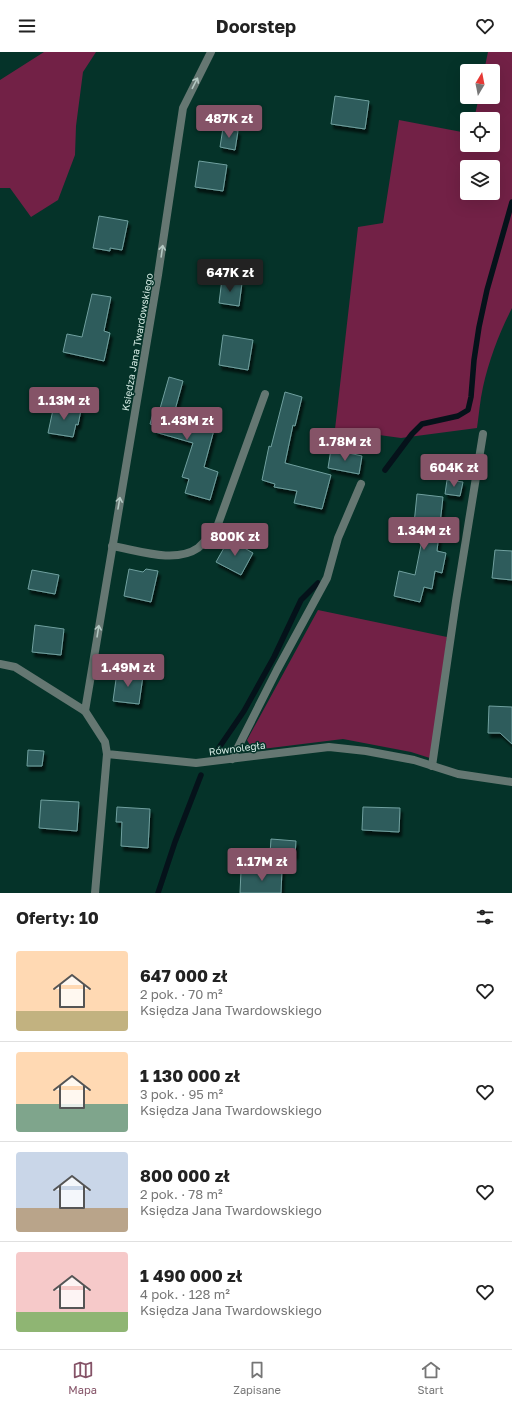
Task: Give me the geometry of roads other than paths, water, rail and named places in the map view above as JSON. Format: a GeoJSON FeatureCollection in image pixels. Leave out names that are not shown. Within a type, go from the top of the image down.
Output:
{"type":"FeatureCollection","features":[{"type":"Feature","properties":{"kind":"street","name":"Księdza Jana Twardowskiego"},"geometry":{"type":"LineString","coordinates":[[85,711],[158,275],[183,108],[211,52]]}},
{"type":"Feature","properties":{"kind":"street"},"geometry":{"type":"LineString","coordinates":[[112,546],[166,556],[181,555],[197,548],[206,540],[217,527],[265,394]]}},
{"type":"Feature","properties":{"kind":"street"},"geometry":{"type":"LineString","coordinates":[[432,766],[456,601],[483,434]]}},
{"type":"Feature","properties":{"kind":"street"},"geometry":{"type":"LineString","coordinates":[[232,759],[277,670],[328,578],[338,538],[362,484]]}},
{"type":"Feature","properties":{"kind":"street"},"geometry":{"type":"LineString","coordinates":[[0,664],[15,667],[85,711],[105,742],[107,754],[94,893]]}},
{"type":"Feature","properties":{"kind":"street","name":"Równoległa"},"geometry":{"type":"LineString","coordinates":[[107,754],[196,763],[329,747],[366,751],[414,760],[458,774],[512,782]]}},
{"type":"Feature","properties":{"kind":"waterway"},"geometry":{"type":"LineString","coordinates":[[385,470],[412,434],[422,424],[458,416],[468,410],[471,397],[474,360],[479,327],[487,290],[512,202]]}},
{"type":"Feature","properties":{"kind":"waterway"},"geometry":{"type":"LineString","coordinates":[[216,752],[244,711],[274,657],[301,600],[318,583]]}},
{"type":"Feature","properties":{"kind":"waterway"},"geometry":{"type":"LineString","coordinates":[[158,893],[175,842],[201,775]]}}]}
